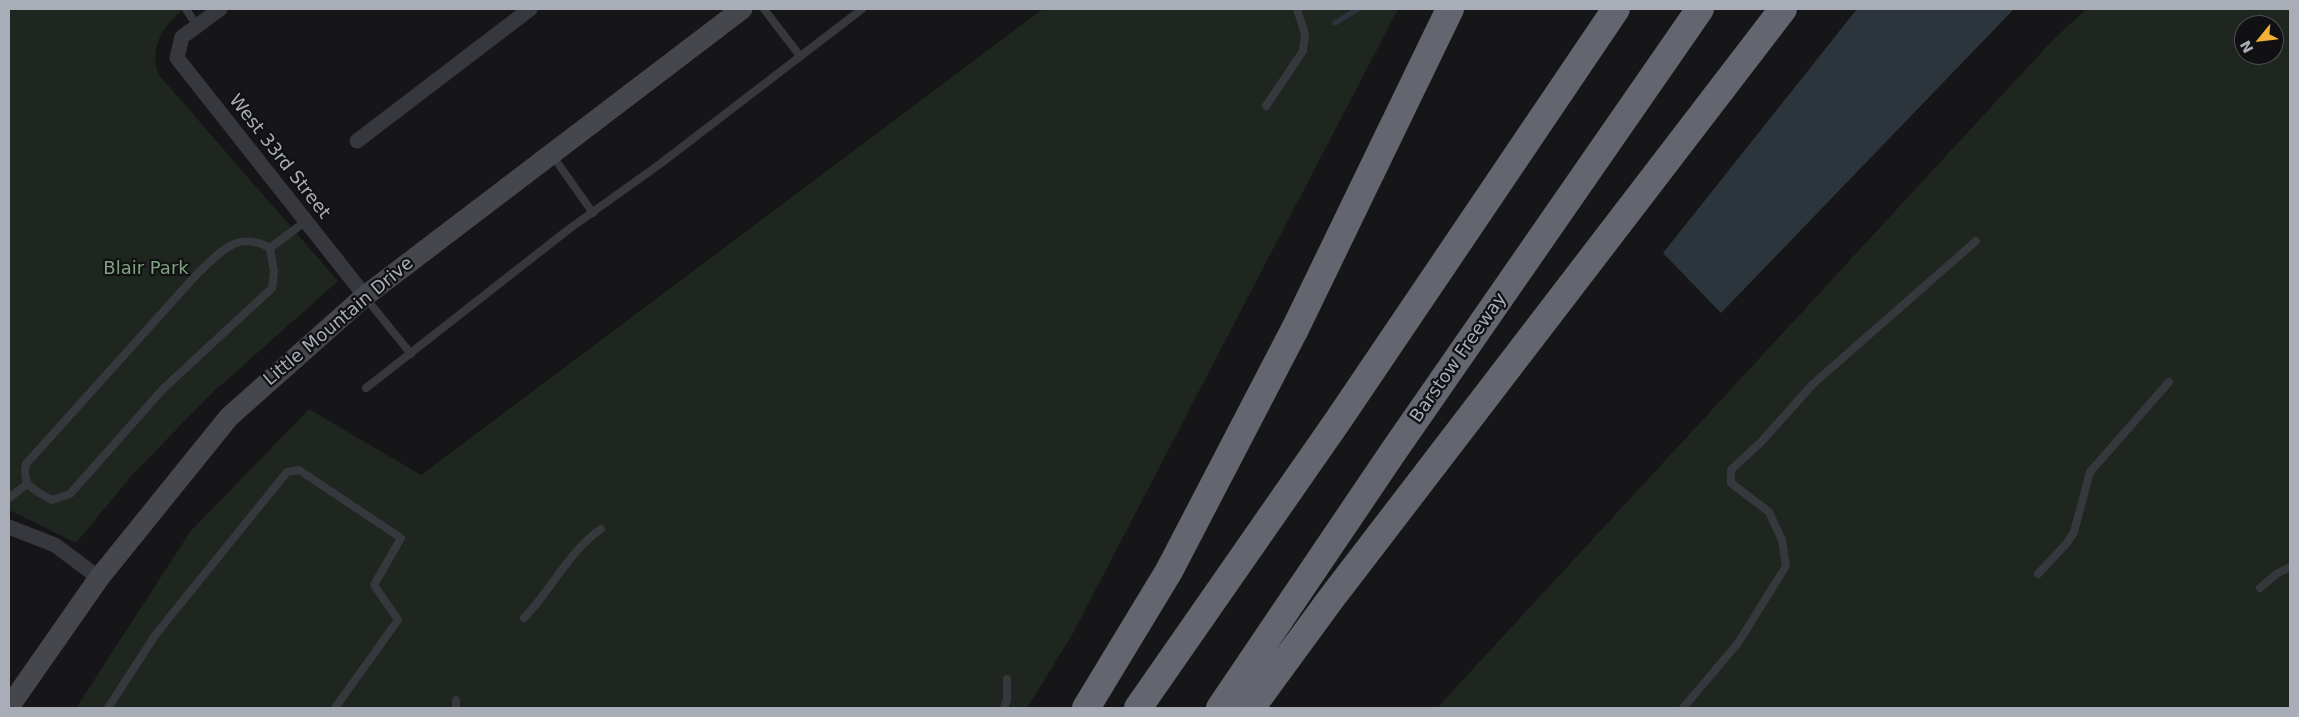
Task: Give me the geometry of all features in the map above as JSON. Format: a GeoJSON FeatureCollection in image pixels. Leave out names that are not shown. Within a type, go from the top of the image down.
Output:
{"type":"FeatureCollection","features":[{"type":"Feature","properties":{"kind":"highway"},"geometry":{"type":"LineString","coordinates":[[1086,708],[1169,571],[1278,362],[1450,9]]}},
{"type":"Feature","properties":{"kind":"highway"},"geometry":{"type":"LineString","coordinates":[[1138,708],[1339,419],[1616,9]]}},
{"type":"Feature","properties":{"kind":"highway","name":"Barstow Freeway"},"geometry":{"type":"LineString","coordinates":[[1220,708],[1393,452],[1700,9]]}},
{"type":"Feature","properties":{"kind":"highway"},"geometry":{"type":"LineString","coordinates":[[1741,61],[1775,9]]}},
{"type":"Feature","properties":{"kind":"highway"},"geometry":{"type":"LineString","coordinates":[[1251,708],[1330,600],[1741,61],[1783,9]]}},
{"type":"Feature","properties":{"kind":"main road","name":"Little Mountain Drive"},"geometry":{"type":"LineString","coordinates":[[9,707],[99,578],[229,417],[365,296],[742,9]]}},
{"type":"Feature","properties":{"kind":"street"},"geometry":{"type":"LineString","coordinates":[[197,26],[220,9]]}},
{"type":"Feature","properties":{"kind":"street"},"geometry":{"type":"LineString","coordinates":[[357,141],[530,9]]}},
{"type":"Feature","properties":{"kind":"street","name":"West 33rd Street"},"geometry":{"type":"LineString","coordinates":[[197,26],[182,37],[177,58],[365,296]]}},
{"type":"Feature","properties":{"kind":"street"},"geometry":{"type":"LineString","coordinates":[[9,527],[55,545],[99,578]]}},
{"type":"Feature","properties":{"kind":"lane"},"geometry":{"type":"LineString","coordinates":[[186,9],[197,26]]}},
{"type":"Feature","properties":{"kind":"lane"},"geometry":{"type":"LineString","coordinates":[[764,9],[800,56]]}},
{"type":"Feature","properties":{"kind":"lane"},"geometry":{"type":"LineString","coordinates":[[366,388],[862,9]]}},
{"type":"Feature","properties":{"kind":"lane"},"geometry":{"type":"LineString","coordinates":[[1266,106],[1304,51],[1305,34],[1297,9]]}},
{"type":"Feature","properties":{"kind":"lane"},"geometry":{"type":"LineString","coordinates":[[551,154],[593,213]]}},
{"type":"Feature","properties":{"kind":"lane"},"geometry":{"type":"LineString","coordinates":[[270,248],[306,221]]}},
{"type":"Feature","properties":{"kind":"lane"},"geometry":{"type":"LineString","coordinates":[[1683,708],[1738,643],[1786,566],[1782,540],[1769,512],[1731,483],[1731,470],[1761,442],[1813,384],[1976,240]]}},
{"type":"Feature","properties":{"kind":"lane"},"geometry":{"type":"LineString","coordinates":[[239,241],[257,241],[270,248],[274,272],[272,288],[163,389],[70,494],[52,500],[27,484],[24,475],[26,464],[197,274],[225,249],[239,241]]}},
{"type":"Feature","properties":{"kind":"lane"},"geometry":{"type":"LineString","coordinates":[[365,296],[411,354]]}},
{"type":"Feature","properties":{"kind":"lane"},"geometry":{"type":"LineString","coordinates":[[2038,574],[2067,543],[2074,532],[2090,472],[2169,382]]}},
{"type":"Feature","properties":{"kind":"lane"},"geometry":{"type":"LineString","coordinates":[[108,708],[156,634],[287,472],[299,470],[401,538],[374,585],[398,620],[335,708]]}},
{"type":"Feature","properties":{"kind":"lane"},"geometry":{"type":"LineString","coordinates":[[9,498],[27,484]]}},
{"type":"Feature","properties":{"kind":"lane"},"geometry":{"type":"LineString","coordinates":[[524,618],[540,601],[575,551],[601,529]]}},
{"type":"Feature","properties":{"kind":"lane"},"geometry":{"type":"LineString","coordinates":[[2260,588],[2276,574],[2290,566]]}},
{"type":"Feature","properties":{"kind":"lane"},"geometry":{"type":"LineString","coordinates":[[1004,708],[1007,700],[1007,679]]}},
{"type":"Feature","properties":{"kind":"green space","name":"Blair Park"},"geometry":{"type":"Polygon","coordinates":[[[9,9],[186,9],[171,21],[164,29],[160,38],[155,56],[159,75],[338,281],[211,394],[133,474],[76,543],[9,510],[9,9]]]}},
{"type":"Feature","properties":{"kind":"green space"},"geometry":{"type":"Polygon","coordinates":[[[1043,9],[1398,9],[1072,635],[1027,708],[76,708],[190,532],[309,409],[421,475],[1043,9]]]}},
{"type":"Feature","properties":{"kind":"green space"},"geometry":{"type":"Polygon","coordinates":[[[2086,9],[2290,9],[2290,708],[1437,708],[2051,42],[2086,9]]]}},
{"type":"Feature","properties":{"kind":"shaded area"},"geometry":{"type":"Polygon","coordinates":[[[1857,9],[2014,9],[1721,313],[1663,253],[1857,9]]]}},
{"type":"Feature","properties":{"kind":"waterway"},"geometry":{"type":"LineString","coordinates":[[1335,23],[1358,9]]}}]}
